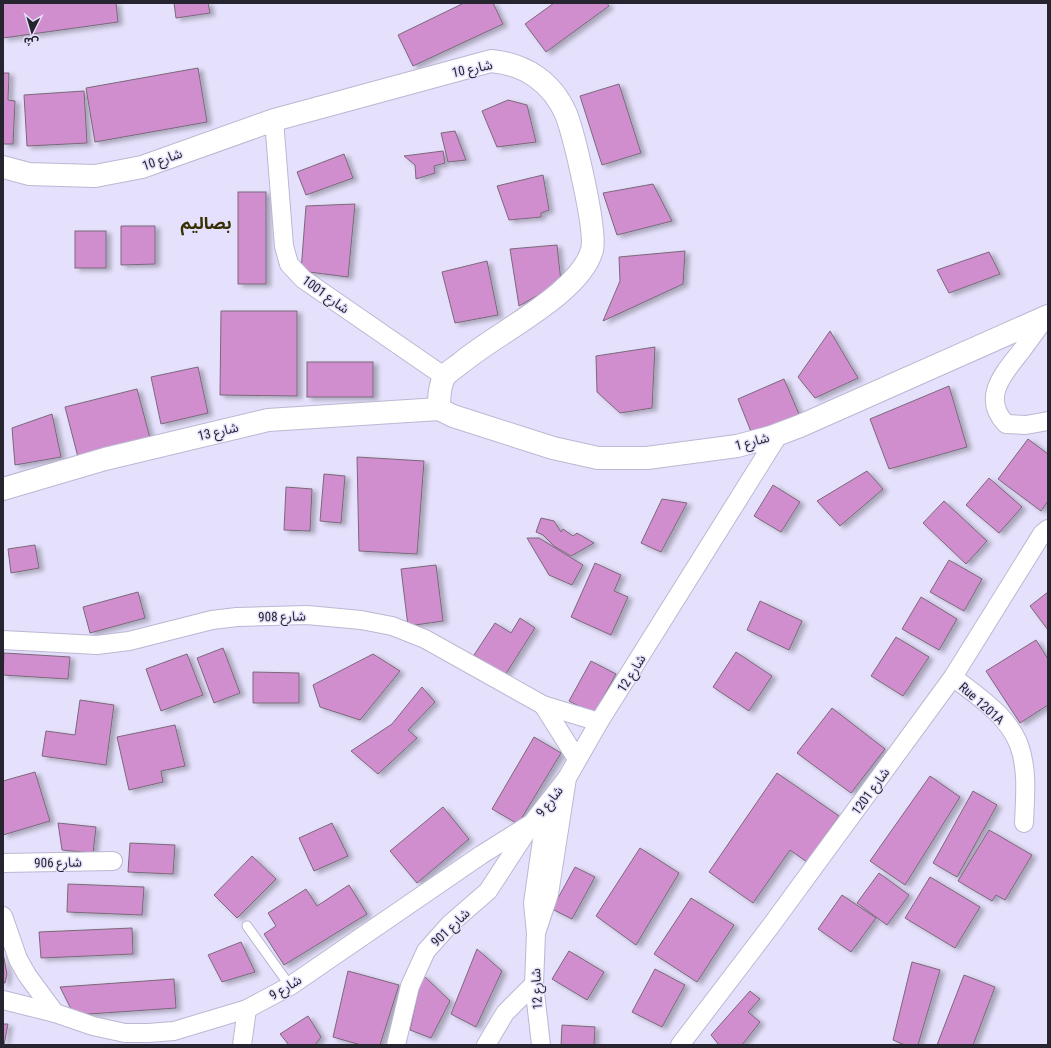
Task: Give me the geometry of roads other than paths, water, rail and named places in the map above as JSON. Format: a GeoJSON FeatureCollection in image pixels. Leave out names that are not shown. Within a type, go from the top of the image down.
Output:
{"type":"FeatureCollection","features":[{"type":"Feature","properties":{"kind":"main road","name":"شارع 10"},"geometry":{"type":"LineString","coordinates":[[3,167],[29,174],[95,176],[142,167],[274,120],[491,61],[509,63],[528,71],[560,99],[568,121],[592,224],[592,249],[583,269],[560,293],[469,356],[445,377],[438,397],[439,409]]}},
{"type":"Feature","properties":{"kind":"main road","name":"شارع 1"},"geometry":{"type":"LineString","coordinates":[[439,409],[453,416],[553,448],[598,458],[647,458],[703,452],[737,446],[779,434],[892,386],[1047,317]]}},
{"type":"Feature","properties":{"kind":"main road","name":"شارع 13"},"geometry":{"type":"LineString","coordinates":[[3,489],[105,459],[268,420],[439,409]]}},
{"type":"Feature","properties":{"kind":"street","name":"شارع 1001"},"geometry":{"type":"LineString","coordinates":[[274,120],[282,234],[289,264],[303,279],[445,377]]}},
{"type":"Feature","properties":{"kind":"street"},"geometry":{"type":"LineString","coordinates":[[1047,317],[997,385],[994,400],[998,416],[1006,424],[1026,425],[1048,421]]}},
{"type":"Feature","properties":{"kind":"street","name":"شارع 12"},"geometry":{"type":"LineString","coordinates":[[536,933],[549,894],[567,778],[599,722],[779,434]]}},
{"type":"Feature","properties":{"kind":"street","name":"شارع 1201"},"geometry":{"type":"LineString","coordinates":[[680,1045],[770,927],[953,677],[1042,534],[1048,529]]}},
{"type":"Feature","properties":{"kind":"street","name":"شارع 908"},"geometry":{"type":"LineString","coordinates":[[3,640],[97,645],[129,641],[212,620],[237,617],[306,615],[361,620],[392,626],[425,639],[543,705],[599,722]]}},
{"type":"Feature","properties":{"kind":"street","name":"Rue 1201A"},"geometry":{"type":"LineString","coordinates":[[953,677],[984,701],[1012,731],[1019,746],[1022,763],[1025,788],[1024,822]]}},
{"type":"Feature","properties":{"kind":"street","name":"شارع 908"},"geometry":{"type":"LineString","coordinates":[[543,705],[577,759]]}},
{"type":"Feature","properties":{"kind":"street","name":"شارع 9"},"geometry":{"type":"LineString","coordinates":[[3,1000],[56,1013],[93,1026],[125,1032],[148,1034],[174,1031],[248,1009],[290,986],[481,855],[532,823],[567,778]]}},
{"type":"Feature","properties":{"kind":"street","name":"شارع 12"},"geometry":{"type":"LineString","coordinates":[[541,1045],[534,984],[536,933],[533,903],[542,840],[554,796]]}},
{"type":"Feature","properties":{"kind":"street","name":"شارع 901"},"geometry":{"type":"LineString","coordinates":[[396,1045],[410,986],[426,951],[450,924],[488,891],[532,823]]}},
{"type":"Feature","properties":{"kind":"street","name":"شارع 906"},"geometry":{"type":"LineString","coordinates":[[3,863],[113,861]]}},
{"type":"Feature","properties":{"kind":"street"},"geometry":{"type":"LineString","coordinates":[[3,916],[18,959],[27,975],[56,1013]]}},
{"type":"Feature","properties":{"kind":"street"},"geometry":{"type":"LineString","coordinates":[[486,1045],[505,1013],[534,984]]}},
{"type":"Feature","properties":{"kind":"street"},"geometry":{"type":"LineString","coordinates":[[242,1045],[248,1009]]}},
{"type":"Feature","properties":{"kind":"lane"},"geometry":{"type":"LineString","coordinates":[[247,926],[290,986]]}},
{"type":"Feature","properties":{"kind":"district","name":"بصاليم"},"geometry":{"type":"Point","coordinates":[206,223]}}]}
